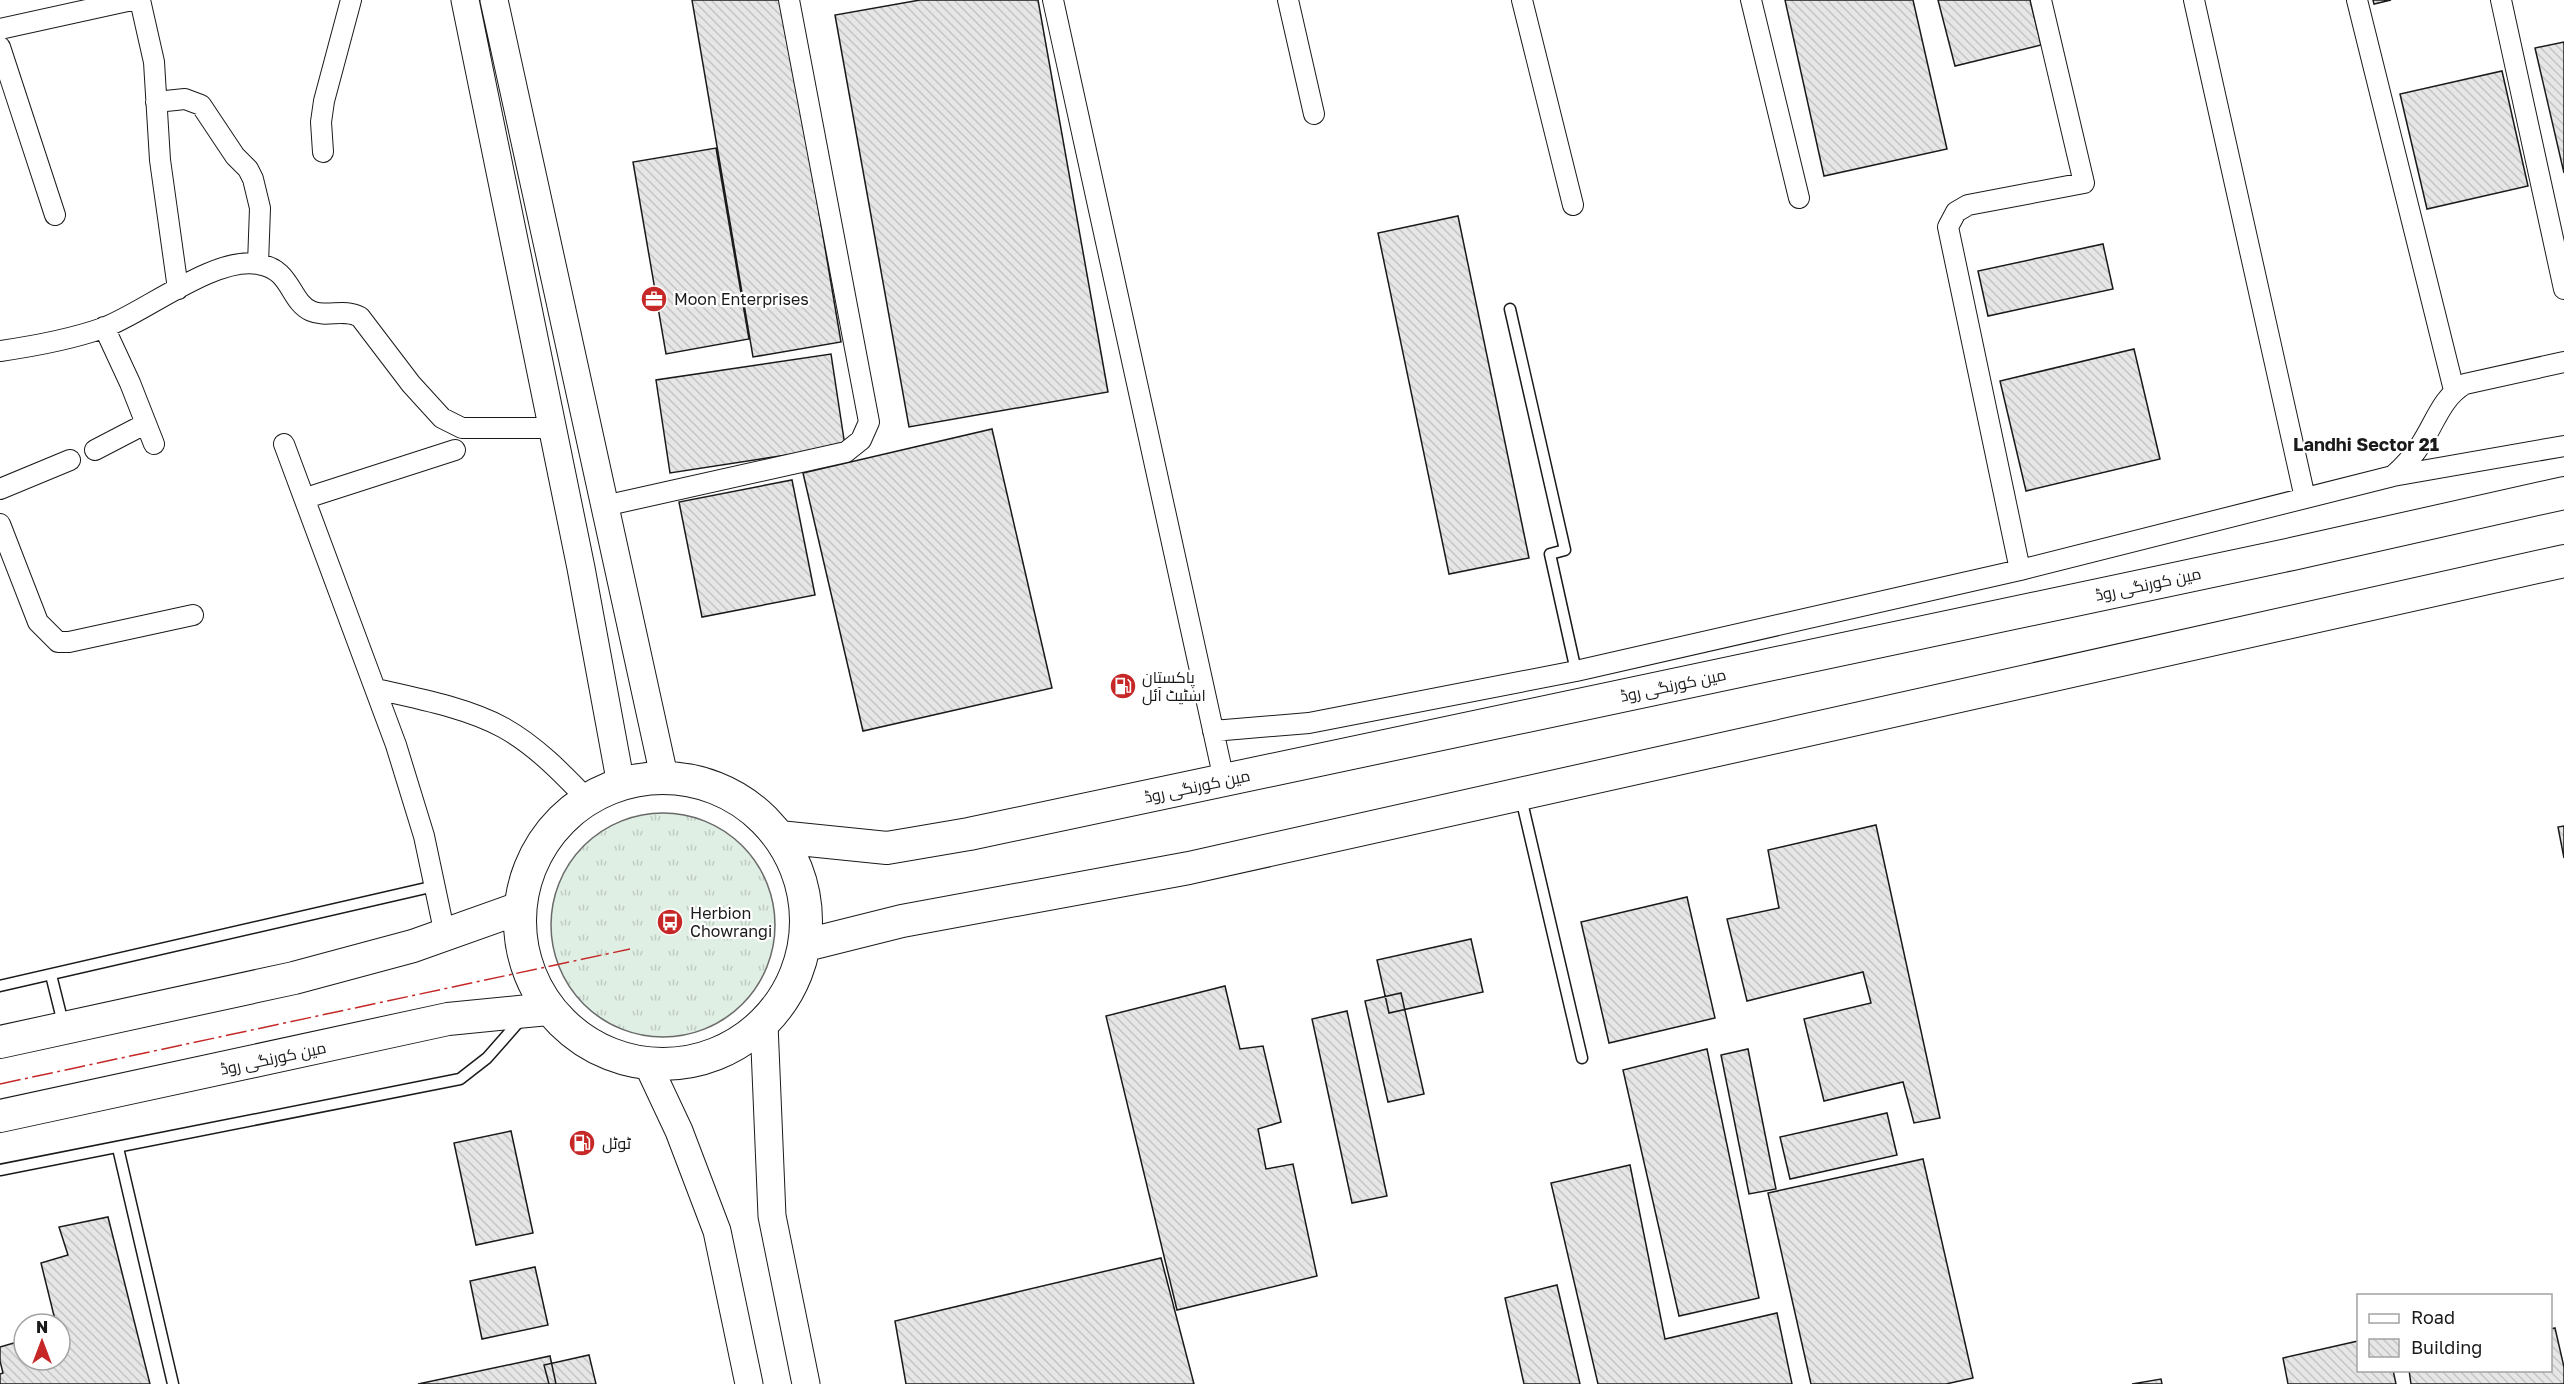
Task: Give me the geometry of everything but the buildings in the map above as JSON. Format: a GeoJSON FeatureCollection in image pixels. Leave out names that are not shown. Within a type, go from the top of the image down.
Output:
{"type":"FeatureCollection","features":[{"type":"Feature","properties":{"kind":"main road"},"geometry":{"type":"LineString","coordinates":[[465,0],[581,567],[621,785]]}},
{"type":"Feature","properties":{"kind":"main road"},"geometry":{"type":"LineString","coordinates":[[494,0],[664,776]]}},
{"type":"Feature","properties":{"kind":"main road","name":"مین کورنگی روڈ"},"geometry":{"type":"LineString","coordinates":[[779,837],[887,848],[969,834],[2281,556],[2564,493]]}},
{"type":"Feature","properties":{"kind":"main road"},"geometry":{"type":"LineString","coordinates":[[806,945],[902,921],[1190,868],[2564,561]]}},
{"type":"Feature","properties":{"kind":"main road"},"geometry":{"type":"LineString","coordinates":[[664,776],[721,791],[753,810],[779,837],[793,861],[803,888],[807,916],[806,945],[797,974],[784,1001],[765,1024],[711,1058],[648,1065],[592,1047],[539,1010],[524,961],[520,908],[533,861],[561,821],[587,800],[621,785],[664,776]]}},
{"type":"Feature","properties":{"kind":"main road"},"geometry":{"type":"LineString","coordinates":[[0,1042],[294,978],[414,946],[520,908]]}},
{"type":"Feature","properties":{"kind":"main road","name":"مین کورنگی روڈ"},"geometry":{"type":"LineString","coordinates":[[0,1116],[448,1019],[539,1010]]}},
{"type":"Feature","properties":{"kind":"main road"},"geometry":{"type":"LineString","coordinates":[[765,1024],[772,1215],[806,1384]]}},
{"type":"Feature","properties":{"kind":"main road"},"geometry":{"type":"LineString","coordinates":[[648,1065],[679,1131],[717,1231],[748,1384]]}},
{"type":"Feature","properties":{"kind":"street"},"geometry":{"type":"LineString","coordinates":[[0,29],[132,0]]}},
{"type":"Feature","properties":{"kind":"street"},"geometry":{"type":"LineString","coordinates":[[140,0],[154,62],[160,160],[178,289]]}},
{"type":"Feature","properties":{"kind":"street"},"geometry":{"type":"LineString","coordinates":[[323,152],[321,122],[324,101],[351,0]]}},
{"type":"Feature","properties":{"kind":"street"},"geometry":{"type":"LineString","coordinates":[[604,506],[846,452],[861,440],[869,422],[789,0]]}},
{"type":"Feature","properties":{"kind":"street"},"geometry":{"type":"LineString","coordinates":[[1053,0],[1224,780]]}},
{"type":"Feature","properties":{"kind":"street"},"geometry":{"type":"LineString","coordinates":[[1288,0],[1314,114]]}},
{"type":"Feature","properties":{"kind":"street"},"geometry":{"type":"LineString","coordinates":[[1522,0],[1573,205]]}},
{"type":"Feature","properties":{"kind":"street"},"geometry":{"type":"LineString","coordinates":[[1751,0],[1799,198]]}},
{"type":"Feature","properties":{"kind":"street"},"geometry":{"type":"LineString","coordinates":[[2020,570],[1948,228],[1956,212],[1968,205],[2084,183],[2041,0]]}},
{"type":"Feature","properties":{"kind":"street"},"geometry":{"type":"LineString","coordinates":[[2194,0],[2305,498]]}},
{"type":"Feature","properties":{"kind":"street"},"geometry":{"type":"LineString","coordinates":[[2357,0],[2454,390]]}},
{"type":"Feature","properties":{"kind":"street"},"geometry":{"type":"LineString","coordinates":[[2501,0],[2564,289]]}},
{"type":"Feature","properties":{"kind":"street"},"geometry":{"type":"LineString","coordinates":[[0,46],[55,215]]}},
{"type":"Feature","properties":{"kind":"street"},"geometry":{"type":"LineString","coordinates":[[156,102],[185,99],[201,105],[235,156],[248,169],[253,179],[260,208],[258,264]]}},
{"type":"Feature","properties":{"kind":"street"},"geometry":{"type":"LineString","coordinates":[[0,351],[44,345],[104,327],[216,270],[258,264],[275,270],[286,279],[308,310],[318,313],[352,312],[360,317],[411,384],[442,418],[462,428],[551,428]]}},
{"type":"Feature","properties":{"kind":"street"},"geometry":{"type":"LineString","coordinates":[[104,327],[130,383],[153,444]]}},
{"type":"Feature","properties":{"kind":"street"},"geometry":{"type":"LineString","coordinates":[[2393,476],[2416,452],[2443,404],[2454,390],[2465,384],[2564,362]]}},
{"type":"Feature","properties":{"kind":"street"},"geometry":{"type":"LineString","coordinates":[[95,450],[145,424]]}},
{"type":"Feature","properties":{"kind":"street"},"geometry":{"type":"LineString","coordinates":[[284,444],[376,689],[420,824],[445,935]]}},
{"type":"Feature","properties":{"kind":"street"},"geometry":{"type":"LineString","coordinates":[[1213,731],[1309,723],[1576,670],[2020,570],[2393,476],[2564,446]]}},
{"type":"Feature","properties":{"kind":"street"},"geometry":{"type":"LineString","coordinates":[[306,498],[455,450]]}},
{"type":"Feature","properties":{"kind":"street"},"geometry":{"type":"LineString","coordinates":[[0,489],[70,460]]}},
{"type":"Feature","properties":{"kind":"street"},"geometry":{"type":"LineString","coordinates":[[0,524],[38,622],[58,642],[69,642],[193,615]]}},
{"type":"Feature","properties":{"kind":"street"},"geometry":{"type":"LineString","coordinates":[[376,689],[443,704],[503,728],[556,767],[587,800]]}},
{"type":"Feature","properties":{"kind":"lane"},"geometry":{"type":"LineString","coordinates":[[1510,309],[1565,549],[1550,554],[1576,670]]}},
{"type":"Feature","properties":{"kind":"lane"},"geometry":{"type":"LineString","coordinates":[[1521,794],[1582,1058]]}},
{"type":"Feature","properties":{"kind":"lane"},"geometry":{"type":"LineString","coordinates":[[0,986],[435,886]]}},
{"type":"Feature","properties":{"kind":"lane"},"geometry":{"type":"LineString","coordinates":[[51,975],[64,1028]]}},
{"type":"Feature","properties":{"kind":"lane"},"geometry":{"type":"LineString","coordinates":[[0,1170],[460,1079],[487,1058],[539,1010]]}},
{"type":"Feature","properties":{"kind":"lane"},"geometry":{"type":"LineString","coordinates":[[118,1148],[173,1384]]}},
{"type":"Feature","properties":{"kind":"green space"},"geometry":{"type":"Polygon","coordinates":[[[652,813],[674,813],[706,821],[716,826],[734,838],[750,854],[767,882],[773,903],[775,925],[773,947],[767,968],[750,996],[734,1012],[706,1029],[674,1037],[652,1037],[620,1029],[610,1024],[592,1012],[576,996],[559,968],[551,936],[551,914],[559,882],[564,872],[576,854],[592,838],[620,821],[652,813]]]}},
{"type":"Feature","properties":{"kind":"power"},"geometry":{"type":"LineString","coordinates":[[0,1084],[630,949]]}},
{"type":"Feature","properties":{"kind":"place","name":"Moon Enterprises"},"geometry":{"type":"Point","coordinates":[654,299]}},
{"type":"Feature","properties":{"kind":"place","name":"پاکستان اسٹیٹ آئل"},"geometry":{"type":"Point","coordinates":[1123,686]}},
{"type":"Feature","properties":{"kind":"place","name":"Herbion Chowrangi"},"geometry":{"type":"Point","coordinates":[670,922]}},
{"type":"Feature","properties":{"kind":"place","name":"ٹوٹل"},"geometry":{"type":"Point","coordinates":[582,1143]}},
{"type":"Feature","properties":{"kind":"district","name":"Landhi Sector 21"},"geometry":{"type":"Point","coordinates":[2366,445]}}]}
